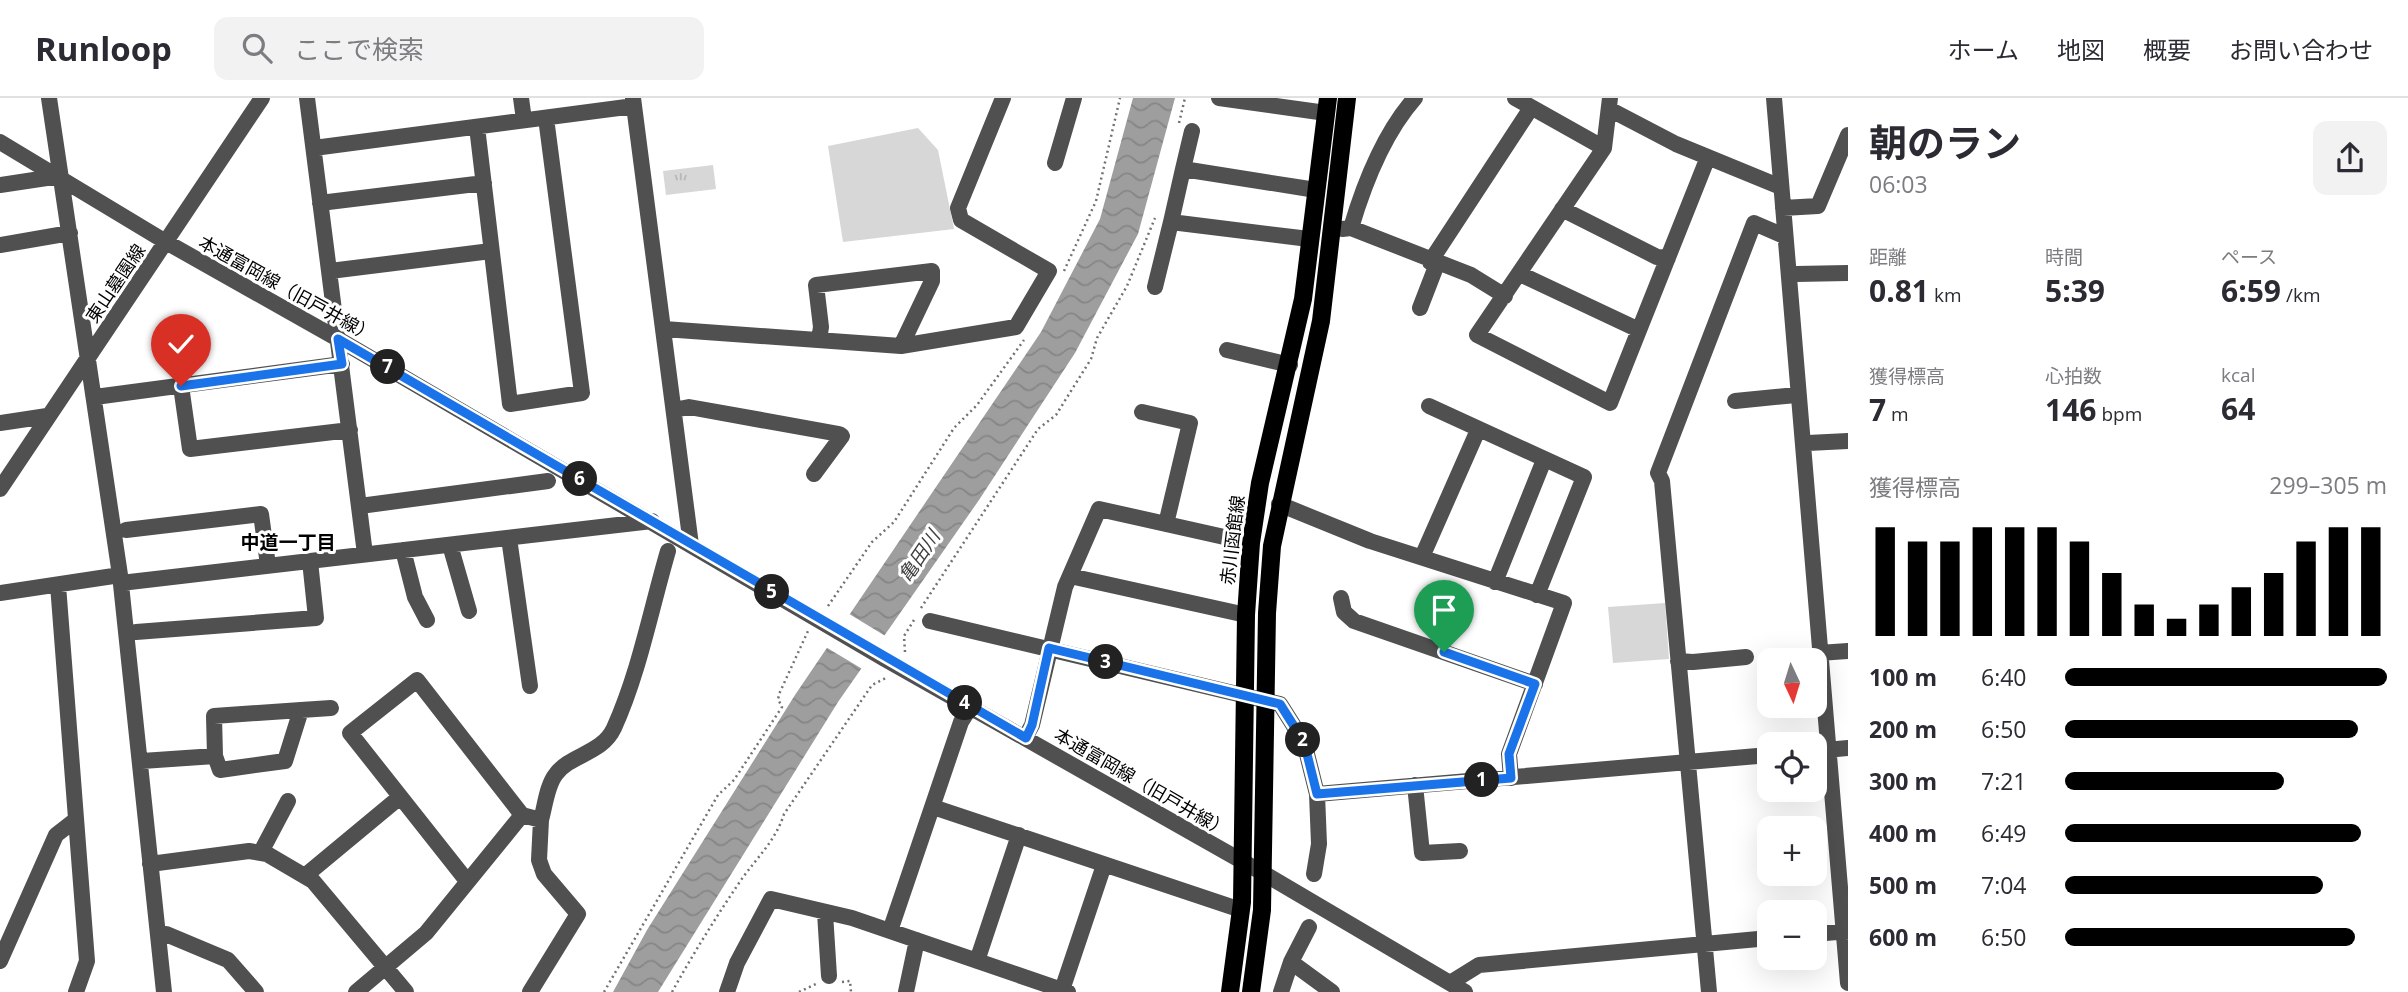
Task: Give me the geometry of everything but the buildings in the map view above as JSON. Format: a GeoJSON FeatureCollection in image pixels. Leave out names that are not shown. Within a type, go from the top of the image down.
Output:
{"type":"FeatureCollection","features":[{"type":"Feature","properties":{"kind":"main road"},"geometry":{"type":"LineString","coordinates":[[1251,992],[1263,873],[1267,613],[1272,546],[1321,321],[1347,98]]}},
{"type":"Feature","properties":{"kind":"main road","name":"赤川函館線"},"geometry":{"type":"LineString","coordinates":[[1230,992],[1241,909],[1246,615],[1251,543],[1260,483],[1290,365],[1303,299],[1327,106]]}},
{"type":"Feature","properties":{"kind":"street"},"geometry":{"type":"LineString","coordinates":[[49,98],[120,579],[133,717],[142,761],[164,992]]}},
{"type":"Feature","properties":{"kind":"street","name":"東山墓園線"},"geometry":{"type":"LineString","coordinates":[[0,489],[262,98]]}},
{"type":"Feature","properties":{"kind":"street"},"geometry":{"type":"LineString","coordinates":[[307,98],[365,554]]}},
{"type":"Feature","properties":{"kind":"street"},"geometry":{"type":"LineString","coordinates":[[521,98],[524,120]]}},
{"type":"Feature","properties":{"kind":"street"},"geometry":{"type":"LineString","coordinates":[[664,329],[901,346],[1016,327],[1049,271],[961,220],[958,208],[1003,98]]}},
{"type":"Feature","properties":{"kind":"street"},"geometry":{"type":"LineString","coordinates":[[1055,163],[1073,98]]}},
{"type":"Feature","properties":{"kind":"street"},"geometry":{"type":"LineString","coordinates":[[1219,98],[1327,106]]}},
{"type":"Feature","properties":{"kind":"street"},"geometry":{"type":"LineString","coordinates":[[1351,228],[1359,203],[1397,121],[1415,98]]}},
{"type":"Feature","properties":{"kind":"street"},"geometry":{"type":"LineString","coordinates":[[1515,98],[1604,148]]}},
{"type":"Feature","properties":{"kind":"street"},"geometry":{"type":"LineString","coordinates":[[1774,98],[1819,648]]}},
{"type":"Feature","properties":{"kind":"street"},"geometry":{"type":"LineString","coordinates":[[314,148],[546,118],[634,102],[691,545]]}},
{"type":"Feature","properties":{"kind":"street"},"geometry":{"type":"LineString","coordinates":[[1708,158],[1610,403],[1477,335],[1604,148],[1610,104],[1708,158],[1781,187]]}},
{"type":"Feature","properties":{"kind":"street"},"geometry":{"type":"LineString","coordinates":[[1420,308],[1434,263],[1531,108]]}},
{"type":"Feature","properties":{"kind":"street"},"geometry":{"type":"LineString","coordinates":[[477,127],[510,404],[582,393],[546,118]]}},
{"type":"Feature","properties":{"kind":"street"},"geometry":{"type":"LineString","coordinates":[[1156,287],[1183,169],[1184,133]]}},
{"type":"Feature","properties":{"kind":"street"},"geometry":{"type":"LineString","coordinates":[[1783,208],[1818,206],[1848,135]]}},
{"type":"Feature","properties":{"kind":"street","name":"本通富岡線（旧戸井線）"},"geometry":{"type":"LineString","coordinates":[[0,142],[166,242],[691,545],[826,614],[885,659],[1263,873],[1465,992]]}},
{"type":"Feature","properties":{"kind":"street"},"geometry":{"type":"LineString","coordinates":[[1183,169],[1316,190]]}},
{"type":"Feature","properties":{"kind":"street"},"geometry":{"type":"LineString","coordinates":[[0,185],[60,176]]}},
{"type":"Feature","properties":{"kind":"street"},"geometry":{"type":"LineString","coordinates":[[320,204],[484,183]]}},
{"type":"Feature","properties":{"kind":"street"},"geometry":{"type":"LineString","coordinates":[[1562,209],[1657,257],[1668,258]]}},
{"type":"Feature","properties":{"kind":"street"},"geometry":{"type":"LineString","coordinates":[[1171,222],[1309,239]]}},
{"type":"Feature","properties":{"kind":"street"},"geometry":{"type":"LineString","coordinates":[[1709,992],[1662,481],[1658,473],[1755,223],[1784,236]]}},
{"type":"Feature","properties":{"kind":"street"},"geometry":{"type":"LineString","coordinates":[[1333,230],[1351,228],[1434,263],[1471,275],[1505,296]]}},
{"type":"Feature","properties":{"kind":"street"},"geometry":{"type":"LineString","coordinates":[[0,245],[70,233]]}},
{"type":"Feature","properties":{"kind":"street"},"geometry":{"type":"LineString","coordinates":[[330,271],[491,251]]}},
{"type":"Feature","properties":{"kind":"street"},"geometry":{"type":"LineString","coordinates":[[819,340],[821,327],[816,285],[932,271],[933,281],[901,346]]}},
{"type":"Feature","properties":{"kind":"street"},"geometry":{"type":"LineString","coordinates":[[1796,274],[1848,273]]}},
{"type":"Feature","properties":{"kind":"street"},"geometry":{"type":"LineString","coordinates":[[1520,274],[1639,330]]}},
{"type":"Feature","properties":{"kind":"street"},"geometry":{"type":"LineString","coordinates":[[1227,350],[1290,365]]}},
{"type":"Feature","properties":{"kind":"street"},"geometry":{"type":"LineString","coordinates":[[95,397],[342,364]]}},
{"type":"Feature","properties":{"kind":"street"},"geometry":{"type":"LineString","coordinates":[[181,386],[190,449],[350,430]]}},
{"type":"Feature","properties":{"kind":"street"},"geometry":{"type":"LineString","coordinates":[[1735,401],[1796,395]]}},
{"type":"Feature","properties":{"kind":"street"},"geometry":{"type":"LineString","coordinates":[[1429,406],[1584,477],[1537,595]]}},
{"type":"Feature","properties":{"kind":"street"},"geometry":{"type":"LineString","coordinates":[[674,410],[689,407],[842,436],[814,474]]}},
{"type":"Feature","properties":{"kind":"street"},"geometry":{"type":"LineString","coordinates":[[1142,412],[1190,423],[1167,524]]}},
{"type":"Feature","properties":{"kind":"street"},"geometry":{"type":"LineString","coordinates":[[0,423],[47,416]]}},
{"type":"Feature","properties":{"kind":"street"},"geometry":{"type":"LineString","coordinates":[[1422,557],[1478,430]]}},
{"type":"Feature","properties":{"kind":"street"},"geometry":{"type":"LineString","coordinates":[[1808,443],[1848,442]]}},
{"type":"Feature","properties":{"kind":"street"},"geometry":{"type":"LineString","coordinates":[[1495,582],[1544,460]]}},
{"type":"Feature","properties":{"kind":"street"},"geometry":{"type":"LineString","coordinates":[[360,506],[548,481]]}},
{"type":"Feature","properties":{"kind":"street"},"geometry":{"type":"LineString","coordinates":[[1279,505],[1370,541],[1564,603],[1509,754],[1511,778]]}},
{"type":"Feature","properties":{"kind":"street"},"geometry":{"type":"LineString","coordinates":[[1026,738],[1032,725],[1049,648],[1070,576],[1099,509],[1251,543]]}},
{"type":"Feature","properties":{"kind":"street"},"geometry":{"type":"LineString","coordinates":[[126,530],[261,514],[268,565]]}},
{"type":"Feature","properties":{"kind":"street"},"geometry":{"type":"LineString","coordinates":[[0,593],[310,561],[652,521]]}},
{"type":"Feature","properties":{"kind":"street"},"geometry":{"type":"LineString","coordinates":[[509,538],[530,686]]}},
{"type":"Feature","properties":{"kind":"street"},"geometry":{"type":"LineString","coordinates":[[450,545],[469,611]]}},
{"type":"Feature","properties":{"kind":"street"},"geometry":{"type":"LineString","coordinates":[[403,550],[415,597],[427,621]]}},
{"type":"Feature","properties":{"kind":"street"},"geometry":{"type":"LineString","coordinates":[[530,992],[578,914],[544,874],[539,860],[541,820],[553,777],[561,768],[587,756],[605,741],[613,729],[634,669],[667,551]]}},
{"type":"Feature","properties":{"kind":"street"},"geometry":{"type":"LineString","coordinates":[[136,632],[316,618],[310,561]]}},
{"type":"Feature","properties":{"kind":"street"},"geometry":{"type":"LineString","coordinates":[[1070,576],[1246,615]]}},
{"type":"Feature","properties":{"kind":"street"},"geometry":{"type":"LineString","coordinates":[[58,585],[74,821],[87,961],[76,992]]}},
{"type":"Feature","properties":{"kind":"street"},"geometry":{"type":"LineString","coordinates":[[1341,598],[1344,612],[1354,621],[1535,684]]}},
{"type":"Feature","properties":{"kind":"street"},"geometry":{"type":"LineString","coordinates":[[930,621],[1280,704],[1298,729],[1312,767],[1317,794],[1319,844],[1314,874]]}},
{"type":"Feature","properties":{"kind":"street"},"geometry":{"type":"LineString","coordinates":[[1827,652],[1848,651]]}},
{"type":"Feature","properties":{"kind":"street"},"geometry":{"type":"LineString","coordinates":[[1678,661],[1746,657]]}},
{"type":"Feature","properties":{"kind":"street"},"geometry":{"type":"LineString","coordinates":[[467,881],[350,733],[417,680],[522,815],[541,820]]}},
{"type":"Feature","properties":{"kind":"street"},"geometry":{"type":"LineString","coordinates":[[890,931],[961,722],[971,706]]}},
{"type":"Feature","properties":{"kind":"street"},"geometry":{"type":"LineString","coordinates":[[301,710],[285,761],[220,770],[215,756],[214,716],[301,710],[331,708]]}},
{"type":"Feature","properties":{"kind":"street"},"geometry":{"type":"LineString","coordinates":[[1827,750],[1848,748]]}},
{"type":"Feature","properties":{"kind":"street"},"geometry":{"type":"LineString","coordinates":[[142,761],[215,756]]}},
{"type":"Feature","properties":{"kind":"street"},"geometry":{"type":"LineString","coordinates":[[1317,794],[1757,756]]}},
{"type":"Feature","properties":{"kind":"street"},"geometry":{"type":"LineString","coordinates":[[1415,785],[1422,853],[1460,851]]}},
{"type":"Feature","properties":{"kind":"street"},"geometry":{"type":"LineString","coordinates":[[1827,793],[1846,931],[1848,983]]}},
{"type":"Feature","properties":{"kind":"street"},"geometry":{"type":"LineString","coordinates":[[306,875],[400,797]]}},
{"type":"Feature","properties":{"kind":"street"},"geometry":{"type":"LineString","coordinates":[[261,852],[288,801]]}},
{"type":"Feature","properties":{"kind":"street"},"geometry":{"type":"LineString","coordinates":[[933,807],[1241,909]]}},
{"type":"Feature","properties":{"kind":"street"},"geometry":{"type":"LineString","coordinates":[[356,992],[426,933],[522,815]]}},
{"type":"Feature","properties":{"kind":"street"},"geometry":{"type":"LineString","coordinates":[[0,961],[56,835],[74,821]]}},
{"type":"Feature","properties":{"kind":"street"},"geometry":{"type":"LineString","coordinates":[[977,961],[1018,835]]}},
{"type":"Feature","properties":{"kind":"street"},"geometry":{"type":"LineString","coordinates":[[150,864],[261,852],[306,875],[406,992]]}},
{"type":"Feature","properties":{"kind":"street"},"geometry":{"type":"LineString","coordinates":[[727,992],[737,963],[771,899],[852,918],[1065,991],[1104,865]]}},
{"type":"Feature","properties":{"kind":"street"},"geometry":{"type":"LineString","coordinates":[[825,913],[829,976]]}},
{"type":"Feature","properties":{"kind":"street"},"geometry":{"type":"LineString","coordinates":[[1281,992],[1291,961],[1309,927]]}},
{"type":"Feature","properties":{"kind":"street"},"geometry":{"type":"LineString","coordinates":[[1827,933],[1846,931]]}},
{"type":"Feature","properties":{"kind":"street"},"geometry":{"type":"LineString","coordinates":[[166,934],[228,960],[256,992]]}},
{"type":"Feature","properties":{"kind":"street"},"geometry":{"type":"LineString","coordinates":[[1450,983],[1479,965],[1757,939]]}},
{"type":"Feature","properties":{"kind":"street"},"geometry":{"type":"LineString","coordinates":[[906,992],[917,940]]}},
{"type":"Feature","properties":{"kind":"street"},"geometry":{"type":"LineString","coordinates":[[1291,961],[1332,992]]}},
{"type":"Feature","properties":{"kind":"path"},"geometry":{"type":"LineString","coordinates":[[1061,278],[1096,201],[1120,98]]}},
{"type":"Feature","properties":{"kind":"path"},"geometry":{"type":"LineString","coordinates":[[1184,133],[1185,98]]}},
{"type":"Feature","properties":{"kind":"path"},"geometry":{"type":"LineString","coordinates":[[905,652],[904,636],[960,546],[1038,429],[1056,415],[1091,359],[1097,338],[1127,286],[1157,214]]}},
{"type":"Feature","properties":{"kind":"path"},"geometry":{"type":"LineString","coordinates":[[826,614],[872,542],[894,522],[954,428],[977,405],[1024,339]]}},
{"type":"Feature","properties":{"kind":"path"},"geometry":{"type":"LineString","coordinates":[[604,992],[718,795],[734,780],[782,707],[778,699],[780,692],[808,632]]}},
{"type":"Feature","properties":{"kind":"path"},"geometry":{"type":"LineString","coordinates":[[673,992],[694,952],[738,884],[773,839],[784,814],[838,734],[872,685],[888,677]]}},
{"type":"Feature","properties":{"kind":"path"},"geometry":{"type":"LineString","coordinates":[[850,981],[850,992]]}},
{"type":"Feature","properties":{"kind":"green space"},"geometry":{"type":"Polygon","coordinates":[[[918,128],[938,150],[954,229],[843,242],[828,146],[918,128]]]}},
{"type":"Feature","properties":{"kind":"green space"},"geometry":{"type":"Polygon","coordinates":[[[713,165],[716,189],[666,195],[663,171],[713,165]]]}},
{"type":"Feature","properties":{"kind":"green space"},"geometry":{"type":"Polygon","coordinates":[[[1665,603],[1669,659],[1613,663],[1608,607],[1665,603]]]}},
{"type":"Feature","properties":{"kind":"water","name":"亀田川"},"geometry":{"type":"Polygon","coordinates":[[[1133,98],[1175,98],[1138,234],[1075,353],[979,500],[838,702],[658,992],[613,992],[647,930],[795,695],[1041,332],[1100,219],[1133,98]]]}},
{"type":"Feature","properties":{"kind":"pier"},"geometry":{"type":"Polygon","coordinates":[[[846,612],[887,637],[864,670],[824,646],[846,612]]]}},
{"type":"Feature","properties":{"kind":"district","name":"中道一丁目"},"geometry":{"type":"Point","coordinates":[288,542]}},
{"type":"Feature","properties":{"kind":"route"},"geometry":{"type":"LineString","coordinates":[[181,386],[342,364],[338,339],[885,659],[1026,738],[1032,725],[1049,648],[1280,704],[1291,717],[1304,742],[1317,794],[1511,778],[1509,754],[1535,684],[1444,652]]}}]}
